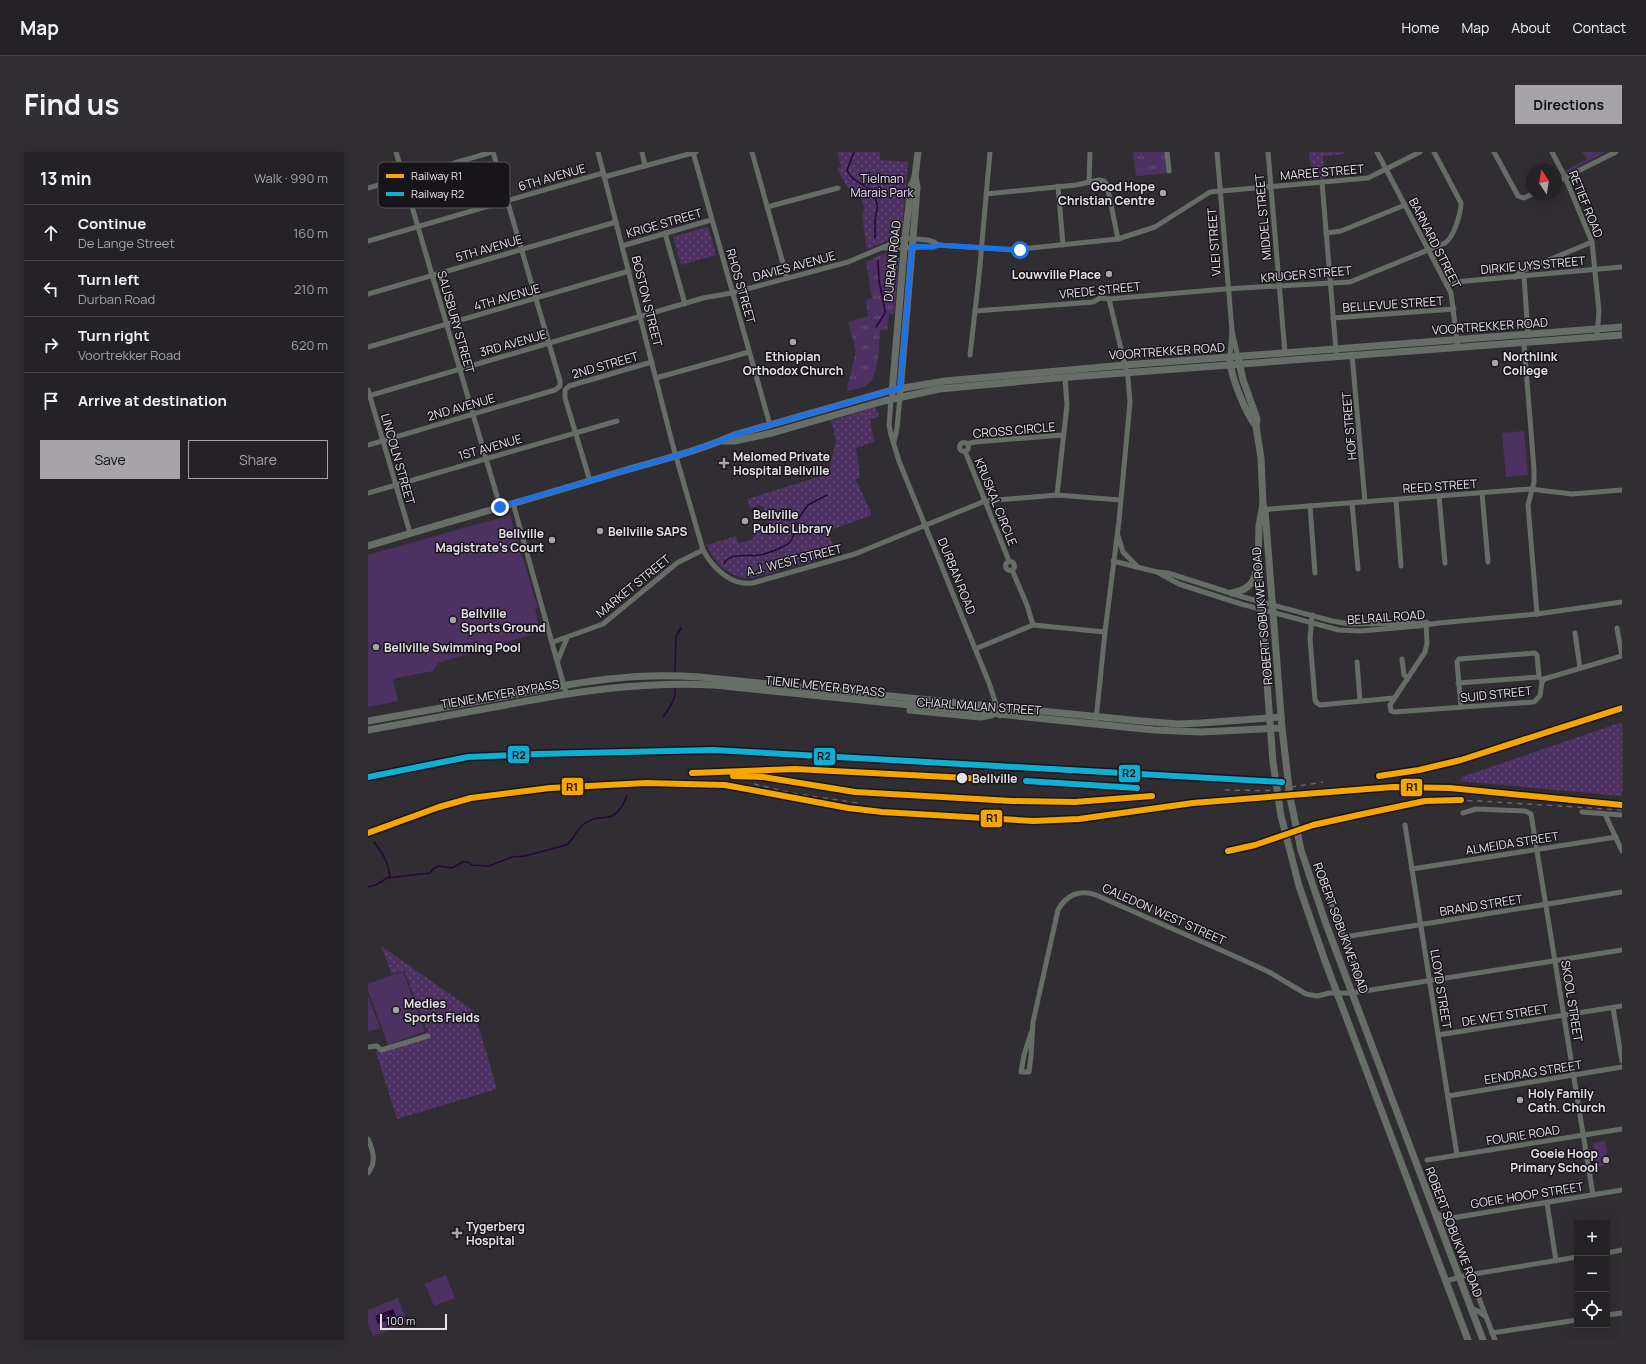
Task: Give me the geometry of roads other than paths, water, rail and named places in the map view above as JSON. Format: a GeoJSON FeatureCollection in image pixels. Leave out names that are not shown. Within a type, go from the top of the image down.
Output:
{"type":"FeatureCollection","features":[{"type":"Feature","properties":{"kind":"main road","name":"DURBAN ROAD"},"geometry":{"type":"LineString","coordinates":[[891,399],[904,247],[911,187],[915,177],[918,152]]}},
{"type":"Feature","properties":{"kind":"main road","name":"DURBAN ROAD"},"geometry":{"type":"LineString","coordinates":[[900,397],[917,187],[915,177]]}},
{"type":"Feature","properties":{"kind":"main road","name":"VOORTREKKER ROAD"},"geometry":{"type":"LineString","coordinates":[[368,546],[676,455],[721,441],[734,435],[900,388],[971,378],[1622,327]]}},
{"type":"Feature","properties":{"kind":"main road"},"geometry":{"type":"LineString","coordinates":[[1528,335],[1533,339],[1546,339],[1552,341]]}},
{"type":"Feature","properties":{"kind":"main road","name":"VOORTREKKER ROAD"},"geometry":{"type":"LineString","coordinates":[[721,441],[735,441],[891,399],[939,389],[1127,373],[1524,344],[1622,335]]}},
{"type":"Feature","properties":{"kind":"main road","name":"ROBERT SOBUKWE ROAD"},"geometry":{"type":"LineString","coordinates":[[1230,357],[1230,366],[1240,393],[1251,420],[1256,426]]}},
{"type":"Feature","properties":{"kind":"main road","name":"ROBERT SOBUKWE ROAD"},"geometry":{"type":"LineString","coordinates":[[1238,357],[1243,380],[1256,419],[1282,728],[1297,833],[1312,883],[1352,993],[1483,1340]]}},
{"type":"Feature","properties":{"kind":"main road","name":"ROBERT SOBUKWE ROAD"},"geometry":{"type":"LineString","coordinates":[[1263,509],[1257,550],[1260,601],[1270,729],[1281,816],[1286,837],[1299,886],[1337,993],[1468,1340]]}},
{"type":"Feature","properties":{"kind":"main road"},"geometry":{"type":"LineString","coordinates":[[1232,593],[1245,589],[1252,584],[1258,565]]}},
{"type":"Feature","properties":{"kind":"main road","name":"TIENIE MEYER BYPASS"},"geometry":{"type":"LineString","coordinates":[[368,722],[614,677],[669,675],[746,685],[1154,730],[1201,732],[1282,728]]}},
{"type":"Feature","properties":{"kind":"main road","name":"TIENIE MEYER BYPASS"},"geometry":{"type":"LineString","coordinates":[[368,730],[566,693],[621,686],[669,684],[746,685],[1178,724],[1259,720],[1281,717]]}},
{"type":"Feature","properties":{"kind":"street","name":"SALISBURY STREET"},"geometry":{"type":"LineString","coordinates":[[396,152],[399,162]]}},
{"type":"Feature","properties":{"kind":"street"},"geometry":{"type":"LineString","coordinates":[[459,162],[493,152],[496,162]]}},
{"type":"Feature","properties":{"kind":"street","name":"BOSTON STREET"},"geometry":{"type":"LineString","coordinates":[[598,152],[676,455]]}},
{"type":"Feature","properties":{"kind":"street"},"geometry":{"type":"LineString","coordinates":[[642,152],[645,166]]}},
{"type":"Feature","properties":{"kind":"street","name":"6TH AVENUE"},"geometry":{"type":"LineString","coordinates":[[510,200],[694,152]]}},
{"type":"Feature","properties":{"kind":"street","name":"RHOS STREET"},"geometry":{"type":"LineString","coordinates":[[694,152],[732,293],[770,425]]}},
{"type":"Feature","properties":{"kind":"street"},"geometry":{"type":"LineString","coordinates":[[752,152],[787,278]]}},
{"type":"Feature","properties":{"kind":"street"},"geometry":{"type":"LineString","coordinates":[[970,356],[990,152]]}},
{"type":"Feature","properties":{"kind":"street"},"geometry":{"type":"LineString","coordinates":[[1089,182],[1090,152]]}},
{"type":"Feature","properties":{"kind":"street"},"geometry":{"type":"LineString","coordinates":[[1167,152],[1169,171]]}},
{"type":"Feature","properties":{"kind":"street","name":"VLEI STREET"},"geometry":{"type":"LineString","coordinates":[[1217,152],[1232,330],[1238,357]]}},
{"type":"Feature","properties":{"kind":"street","name":"MIDDEL STREET"},"geometry":{"type":"LineString","coordinates":[[1268,152],[1285,353]]}},
{"type":"Feature","properties":{"kind":"street","name":"BARNARD STREET"},"geometry":{"type":"LineString","coordinates":[[1377,152],[1452,297],[1458,348]]}},
{"type":"Feature","properties":{"kind":"street","name":"MAREE STREET"},"geometry":{"type":"LineString","coordinates":[[938,245],[1012,250],[1118,239],[1155,227],[1210,192],[1368,178],[1420,152]]}},
{"type":"Feature","properties":{"kind":"street","name":"KRUGER STREET"},"geometry":{"type":"LineString","coordinates":[[1228,289],[1279,287],[1353,281],[1450,240],[1461,208],[1460,201],[1434,152]]}},
{"type":"Feature","properties":{"kind":"street"},"geometry":{"type":"LineString","coordinates":[[1494,152],[1518,196],[1524,198],[1526,197]]}},
{"type":"Feature","properties":{"kind":"street","name":"RETIEF ROAD"},"geometry":{"type":"LineString","coordinates":[[1552,152],[1565,177],[1592,242],[1599,329],[1598,337]]}},
{"type":"Feature","properties":{"kind":"street"},"geometry":{"type":"LineString","coordinates":[[1562,179],[1611,152]]}},
{"type":"Feature","properties":{"kind":"street"},"geometry":{"type":"LineString","coordinates":[[1605,156],[1616,152]]}},
{"type":"Feature","properties":{"kind":"street"},"geometry":{"type":"LineString","coordinates":[[986,194],[1100,180],[1108,185],[1118,239]]}},
{"type":"Feature","properties":{"kind":"street"},"geometry":{"type":"LineString","coordinates":[[1322,182],[1336,358]]}},
{"type":"Feature","properties":{"kind":"street"},"geometry":{"type":"LineString","coordinates":[[368,188],[378,185]]}},
{"type":"Feature","properties":{"kind":"street"},"geometry":{"type":"LineString","coordinates":[[1058,186],[1063,245]]}},
{"type":"Feature","properties":{"kind":"street"},"geometry":{"type":"LineString","coordinates":[[768,207],[838,188]]}},
{"type":"Feature","properties":{"kind":"street"},"geometry":{"type":"LineString","coordinates":[[1326,232],[1340,231],[1404,205]]}},
{"type":"Feature","properties":{"kind":"street","name":"SALISBURY STREET"},"geometry":{"type":"LineString","coordinates":[[413,208],[497,496]]}},
{"type":"Feature","properties":{"kind":"street","name":"6TH AVENUE"},"geometry":{"type":"LineString","coordinates":[[368,241],[484,208]]}},
{"type":"Feature","properties":{"kind":"street"},"geometry":{"type":"LineString","coordinates":[[510,208],[549,343]]}},
{"type":"Feature","properties":{"kind":"street","name":"KRIGE STREET"},"geometry":{"type":"LineString","coordinates":[[622,246],[712,220]]}},
{"type":"Feature","properties":{"kind":"street","name":"5TH AVENUE"},"geometry":{"type":"LineString","coordinates":[[368,294],[616,222]]}},
{"type":"Feature","properties":{"kind":"street"},"geometry":{"type":"LineString","coordinates":[[665,233],[685,304]]}},
{"type":"Feature","properties":{"kind":"street"},"geometry":{"type":"LineString","coordinates":[[905,238],[934,242],[938,245]]}},
{"type":"Feature","properties":{"kind":"street","name":"DAVIES AVENUE"},"geometry":{"type":"LineString","coordinates":[[640,317],[712,296],[732,293],[848,262],[882,248],[892,242],[905,238]]}},
{"type":"Feature","properties":{"kind":"street"},"geometry":{"type":"LineString","coordinates":[[1515,277],[1520,272],[1592,242]]}},
{"type":"Feature","properties":{"kind":"street","name":"DAVIES AVENUE"},"geometry":{"type":"LineString","coordinates":[[882,248],[912,246],[934,247],[938,245]]}},
{"type":"Feature","properties":{"kind":"street","name":"DIRKIE UYS STREET"},"geometry":{"type":"LineString","coordinates":[[1446,285],[1454,282],[1622,267]]}},
{"type":"Feature","properties":{"kind":"street","name":"4TH AVENUE"},"geometry":{"type":"LineString","coordinates":[[368,347],[629,271]]}},
{"type":"Feature","properties":{"kind":"street"},"geometry":{"type":"LineString","coordinates":[[1524,276],[1528,335]]}},
{"type":"Feature","properties":{"kind":"street","name":"VREDE STREET"},"geometry":{"type":"LineString","coordinates":[[975,311],[1093,302],[1100,298],[1109,299],[1228,289]]}},
{"type":"Feature","properties":{"kind":"street","name":"CHARL MALAN STREET"},"geometry":{"type":"LineString","coordinates":[[1096,720],[910,700],[908,710],[980,718],[1000,716],[1095,726],[1096,720],[1113,561],[1118,533],[1130,402],[1127,373],[1109,299]]}},
{"type":"Feature","properties":{"kind":"street","name":"BELLEVUE STREET"},"geometry":{"type":"LineString","coordinates":[[1333,318],[1454,309]]}},
{"type":"Feature","properties":{"kind":"street","name":"3RD AVENUE"},"geometry":{"type":"LineString","coordinates":[[369,396],[640,317]]}},
{"type":"Feature","properties":{"kind":"street","name":"VLEI STREET"},"geometry":{"type":"LineString","coordinates":[[1230,357],[1232,330]]}},
{"type":"Feature","properties":{"kind":"street","name":"2ND AVENUE"},"geometry":{"type":"LineString","coordinates":[[368,445],[555,390],[560,387],[560,381],[549,343]]}},
{"type":"Feature","properties":{"kind":"street"},"geometry":{"type":"LineString","coordinates":[[1524,344],[1534,469],[1532,490],[1528,505],[1537,614]]}},
{"type":"Feature","properties":{"kind":"street","name":"HOF STREET"},"geometry":{"type":"LineString","coordinates":[[1351,348],[1353,356],[1365,502]]}},
{"type":"Feature","properties":{"kind":"street"},"geometry":{"type":"LineString","coordinates":[[656,378],[749,352]]}},
{"type":"Feature","properties":{"kind":"street","name":"2ND STREET"},"geometry":{"type":"LineString","coordinates":[[575,433],[564,396],[565,390],[569,386],[652,362]]}},
{"type":"Feature","properties":{"kind":"street"},"geometry":{"type":"LineString","coordinates":[[1057,495],[1067,405],[1065,378]]}},
{"type":"Feature","properties":{"kind":"street","name":"LINCOLN STREET"},"geometry":{"type":"LineString","coordinates":[[368,390],[410,533]]}},
{"type":"Feature","properties":{"kind":"street","name":"DURBAN ROAD"},"geometry":{"type":"LineString","coordinates":[[893,443],[897,428],[900,397]]}},
{"type":"Feature","properties":{"kind":"street","name":"DURBAN ROAD"},"geometry":{"type":"LineString","coordinates":[[891,399],[889,425],[893,443],[1000,716]]}},
{"type":"Feature","properties":{"kind":"street","name":"1ST AVENUE"},"geometry":{"type":"LineString","coordinates":[[368,493],[617,421]]}},
{"type":"Feature","properties":{"kind":"street"},"geometry":{"type":"LineString","coordinates":[[575,433],[590,481]]}},
{"type":"Feature","properties":{"kind":"street","name":"CROSS CIRCLE"},"geometry":{"type":"LineString","coordinates":[[965,451],[961,450],[960,445],[963,442],[967,444],[975,442],[1063,435]]}},
{"type":"Feature","properties":{"kind":"street","name":"KRUSKAL CIRCLE"},"geometry":{"type":"LineString","coordinates":[[965,451],[1009,561],[1006,564],[1006,568],[1012,570],[1027,605],[1033,625]]}},
{"type":"Feature","properties":{"kind":"street","name":"A.J. WEST STREET"},"geometry":{"type":"LineString","coordinates":[[676,455],[703,550],[713,564],[726,577],[737,582],[750,583],[844,558],[985,501],[1057,495],[1120,500]]}},
{"type":"Feature","properties":{"kind":"street","name":"REED STREET"},"geometry":{"type":"LineString","coordinates":[[1263,509],[1532,490],[1572,494],[1622,490]]}},
{"type":"Feature","properties":{"kind":"street"},"geometry":{"type":"LineString","coordinates":[[1482,493],[1488,562]]}},
{"type":"Feature","properties":{"kind":"street"},"geometry":{"type":"LineString","coordinates":[[1439,496],[1445,563]]}},
{"type":"Feature","properties":{"kind":"street"},"geometry":{"type":"LineString","coordinates":[[1396,500],[1401,566]]}},
{"type":"Feature","properties":{"kind":"street"},"geometry":{"type":"LineString","coordinates":[[513,503],[566,693]]}},
{"type":"Feature","properties":{"kind":"street"},"geometry":{"type":"LineString","coordinates":[[1352,503],[1358,570]]}},
{"type":"Feature","properties":{"kind":"street"},"geometry":{"type":"LineString","coordinates":[[1310,506],[1315,573]]}},
{"type":"Feature","properties":{"kind":"street"},"geometry":{"type":"LineString","coordinates":[[1118,533],[1123,552],[1139,567]]}},
{"type":"Feature","properties":{"kind":"street","name":"MARKET STREET"},"geometry":{"type":"LineString","coordinates":[[553,642],[603,624],[677,563],[703,550]]}},
{"type":"Feature","properties":{"kind":"street","name":"BELRAIL ROAD"},"geometry":{"type":"LineString","coordinates":[[1113,561],[1157,572],[1168,573],[1260,601],[1350,624],[1426,624]]}},
{"type":"Feature","properties":{"kind":"street","name":"BELRAIL ROAD"},"geometry":{"type":"LineString","coordinates":[[1157,572],[1179,584],[1261,610],[1340,630],[1360,631],[1537,614],[1622,602]]}},
{"type":"Feature","properties":{"kind":"street"},"geometry":{"type":"LineString","coordinates":[[1312,615],[1310,639],[1312,666],[1316,702],[1320,704],[1394,698],[1425,652],[1427,643],[1426,624]]}},
{"type":"Feature","properties":{"kind":"street"},"geometry":{"type":"LineString","coordinates":[[975,649],[1033,625],[1105,632]]}},
{"type":"Feature","properties":{"kind":"street"},"geometry":{"type":"LineString","coordinates":[[1618,628],[1622,656]]}},
{"type":"Feature","properties":{"kind":"street"},"geometry":{"type":"LineString","coordinates":[[1575,633],[1580,668]]}},
{"type":"Feature","properties":{"kind":"street"},"geometry":{"type":"LineString","coordinates":[[558,660],[567,638]]}},
{"type":"Feature","properties":{"kind":"street"},"geometry":{"type":"LineString","coordinates":[[1458,683],[1541,679],[1536,655],[1531,652],[1459,659],[1457,662],[1458,683],[1461,707]]}},
{"type":"Feature","properties":{"kind":"street","name":"SUID STREET"},"geometry":{"type":"LineString","coordinates":[[1394,698],[1389,707],[1391,711],[1396,713],[1534,702],[1540,696],[1541,679],[1622,656]]}},
{"type":"Feature","properties":{"kind":"street"},"geometry":{"type":"LineString","coordinates":[[1402,659],[1404,675],[1408,678]]}},
{"type":"Feature","properties":{"kind":"street"},"geometry":{"type":"LineString","coordinates":[[1358,662],[1360,701]]}},
{"type":"Feature","properties":{"kind":"street","name":"SKOOL STREET"},"geometry":{"type":"LineString","coordinates":[[1463,813],[1476,808],[1525,811],[1531,814],[1547,904],[1593,1195]]}},
{"type":"Feature","properties":{"kind":"street"},"geometry":{"type":"LineString","coordinates":[[1582,812],[1622,815]]}},
{"type":"Feature","properties":{"kind":"street"},"geometry":{"type":"LineString","coordinates":[[1605,814],[1622,851]]}},
{"type":"Feature","properties":{"kind":"street","name":"LLOYD STREET"},"geometry":{"type":"LineString","coordinates":[[1405,825],[1457,1155]]}},
{"type":"Feature","properties":{"kind":"street","name":"ALMEIDA STREET"},"geometry":{"type":"LineString","coordinates":[[1412,869],[1616,837]]}},
{"type":"Feature","properties":{"kind":"street","name":"CALEDON WEST STREET"},"geometry":{"type":"LineString","coordinates":[[1031,1033],[1058,910],[1067,898],[1081,892],[1091,893],[1241,959],[1268,972],[1306,994],[1317,996],[1337,993],[1352,993],[1622,950]]}},
{"type":"Feature","properties":{"kind":"street","name":"BRAND STREET"},"geometry":{"type":"LineString","coordinates":[[1344,937],[1622,892]]}},
{"type":"Feature","properties":{"kind":"street"},"geometry":{"type":"LineString","coordinates":[[1327,893],[1360,980]]}},
{"type":"Feature","properties":{"kind":"street","name":"DE WET STREET"},"geometry":{"type":"LineString","coordinates":[[1438,1035],[1622,1006]]}},
{"type":"Feature","properties":{"kind":"street"},"geometry":{"type":"LineString","coordinates":[[1613,1008],[1622,1061]]}},
{"type":"Feature","properties":{"kind":"street"},"geometry":{"type":"LineString","coordinates":[[1031,1033],[1029,1072],[1022,1072],[1024,1055],[1031,1033]]}},
{"type":"Feature","properties":{"kind":"street"},"geometry":{"type":"LineString","coordinates":[[368,1047],[377,1046],[381,1050],[428,1036]]}},
{"type":"Feature","properties":{"kind":"street","name":"EENDRAG STREET"},"geometry":{"type":"LineString","coordinates":[[1448,1096],[1622,1067]]}},
{"type":"Feature","properties":{"kind":"street","name":"FOURIE ROAD"},"geometry":{"type":"LineString","coordinates":[[1427,1160],[1622,1129]]}},
{"type":"Feature","properties":{"kind":"street"},"geometry":{"type":"LineString","coordinates":[[368,1139],[372,1148],[373,1158],[372,1166],[368,1173]]}},
{"type":"Feature","properties":{"kind":"street","name":"GOEIE HOOP STREET"},"geometry":{"type":"LineString","coordinates":[[1436,1213],[1443,1217],[1452,1218],[1622,1190]]}},
{"type":"Feature","properties":{"kind":"street"},"geometry":{"type":"LineString","coordinates":[[1546,1203],[1556,1261]]}},
{"type":"Feature","properties":{"kind":"street"},"geometry":{"type":"LineString","coordinates":[[1610,1252],[1622,1250]]}},
{"type":"Feature","properties":{"kind":"street"},"geometry":{"type":"LineString","coordinates":[[1446,1281],[1460,1277],[1574,1258]]}},
{"type":"Feature","properties":{"kind":"street"},"geometry":{"type":"LineString","coordinates":[[1475,1288],[1495,1340]]}},
{"type":"Feature","properties":{"kind":"street"},"geometry":{"type":"LineString","coordinates":[[1471,1308],[1486,1317]]}},
{"type":"Feature","properties":{"kind":"street"},"geometry":{"type":"LineString","coordinates":[[1610,1315],[1622,1313]]}},
{"type":"Feature","properties":{"kind":"street"},"geometry":{"type":"LineString","coordinates":[[1492,1333],[1574,1320]]}},
{"type":"Feature","properties":{"kind":"water"},"geometry":{"type":"Polygon","coordinates":[[[393,1309],[396,1317],[378,1324],[375,1316],[393,1309]]]}},
{"type":"Feature","properties":{"kind":"waterway"},"geometry":{"type":"LineString","coordinates":[[854,152],[847,170],[852,178],[873,193],[877,207],[875,219],[875,238]]}},
{"type":"Feature","properties":{"kind":"waterway"},"geometry":{"type":"LineString","coordinates":[[876,327],[885,313],[879,281],[878,261]]}},
{"type":"Feature","properties":{"kind":"waterway"},"geometry":{"type":"LineString","coordinates":[[798,519],[808,505],[827,495]]}},
{"type":"Feature","properties":{"kind":"waterway"},"geometry":{"type":"LineString","coordinates":[[724,563],[731,557],[762,554],[776,550],[788,544],[793,538],[796,522]]}},
{"type":"Feature","properties":{"kind":"waterway"},"geometry":{"type":"LineString","coordinates":[[675,673],[676,636],[681,628]]}},
{"type":"Feature","properties":{"kind":"waterway"},"geometry":{"type":"LineString","coordinates":[[663,717],[673,700],[675,687]]}},
{"type":"Feature","properties":{"kind":"waterway"},"geometry":{"type":"LineString","coordinates":[[368,887],[376,885],[387,878],[430,873],[434,868],[439,866],[452,868],[463,862],[468,862],[472,865],[489,866],[512,857],[525,856],[566,845],[584,824],[591,820],[612,816],[617,813],[627,796]]}},
{"type":"Feature","properties":{"kind":"waterway"},"geometry":{"type":"LineString","coordinates":[[374,842],[385,858],[390,878]]}},
{"type":"Feature","properties":{"kind":"railway"},"geometry":{"type":"LineString","coordinates":[[368,833],[439,807],[471,798],[550,788],[656,782]]}},
{"type":"Feature","properties":{"kind":"railway"},"geometry":{"type":"LineString","coordinates":[[1291,787],[1323,782]]}},
{"type":"Feature","properties":{"kind":"railway"},"geometry":{"type":"LineString","coordinates":[[754,784],[792,793],[858,803]]}},
{"type":"Feature","properties":{"kind":"railway"},"geometry":{"type":"LineString","coordinates":[[1225,790],[1301,791]]}},
{"type":"Feature","properties":{"kind":"railway"},"geometry":{"type":"LineString","coordinates":[[768,795],[789,799]]}},
{"type":"Feature","properties":{"kind":"railway"},"geometry":{"type":"LineString","coordinates":[[1207,802],[1243,796]]}},
{"type":"Feature","properties":{"kind":"railway"},"geometry":{"type":"LineString","coordinates":[[1310,826],[1407,804],[1438,800],[1479,801],[1622,810]]}},
{"type":"Feature","properties":{"kind":"railway"},"geometry":{"type":"LineString","coordinates":[[1228,851],[1255,845],[1290,833]]}},
{"type":"Feature","properties":{"kind":"rail line","name":"R1"},"geometry":{"type":"LineString","coordinates":[[1379,776],[1419,770],[1461,760],[1622,708]]}},
{"type":"Feature","properties":{"kind":"rail line","name":"R2"},"geometry":{"type":"LineString","coordinates":[[368,777],[468,757],[713,750],[1282,782]]}},
{"type":"Feature","properties":{"kind":"rail line","name":"R1"},"geometry":{"type":"LineString","coordinates":[[692,773],[795,769],[986,779]]}},
{"type":"Feature","properties":{"kind":"rail line","name":"R1"},"geometry":{"type":"LineString","coordinates":[[733,776],[763,777],[855,792],[1012,801],[1075,802],[1152,796]]}},
{"type":"Feature","properties":{"kind":"rail line","name":"R2"},"geometry":{"type":"LineString","coordinates":[[1026,781],[1137,788]]}},
{"type":"Feature","properties":{"kind":"rail line","name":"R1"},"geometry":{"type":"LineString","coordinates":[[368,833],[439,807],[471,798],[550,788],[646,783],[725,785],[848,808],[882,812],[1033,821],[1079,819],[1193,803],[1393,787],[1450,788],[1622,805]]}},
{"type":"Feature","properties":{"kind":"rail line","name":"R1"},"geometry":{"type":"LineString","coordinates":[[1228,851],[1255,845],[1313,825],[1363,814],[1425,801],[1461,800]]}},
{"type":"Feature","properties":{"kind":"place","name":"Good Hope Christian Centre"},"geometry":{"type":"Point","coordinates":[1163,193]}},
{"type":"Feature","properties":{"kind":"place","name":"Louwville Place"},"geometry":{"type":"Point","coordinates":[1109,274]}},
{"type":"Feature","properties":{"kind":"place","name":"Ethiopian Orthodox Church"},"geometry":{"type":"Point","coordinates":[793,342]}},
{"type":"Feature","properties":{"kind":"place","name":"Northlink College"},"geometry":{"type":"Point","coordinates":[1495,363]}},
{"type":"Feature","properties":{"kind":"place","name":"Melomed Private Hospital Bellville"},"geometry":{"type":"Point","coordinates":[724,463]}},
{"type":"Feature","properties":{"kind":"place","name":"Bellville Public Library"},"geometry":{"type":"Point","coordinates":[745,521]}},
{"type":"Feature","properties":{"kind":"place","name":"Bellville SAPS"},"geometry":{"type":"Point","coordinates":[600,531]}},
{"type":"Feature","properties":{"kind":"place","name":"Bellville Magistrate's Court"},"geometry":{"type":"Point","coordinates":[552,540]}},
{"type":"Feature","properties":{"kind":"place","name":"Bellville Sports Ground"},"geometry":{"type":"Point","coordinates":[453,620]}},
{"type":"Feature","properties":{"kind":"place","name":"Bellville Swimming Pool"},"geometry":{"type":"Point","coordinates":[376,647]}},
{"type":"Feature","properties":{"kind":"place","name":"Bellville"},"geometry":{"type":"Point","coordinates":[962,778]}},
{"type":"Feature","properties":{"kind":"place","name":"Medies Sports Fields"},"geometry":{"type":"Point","coordinates":[396,1010]}},
{"type":"Feature","properties":{"kind":"place","name":"Holy Family Cath. Church"},"geometry":{"type":"Point","coordinates":[1520,1100]}},
{"type":"Feature","properties":{"kind":"place","name":"Goeie Hoop Primary School"},"geometry":{"type":"Point","coordinates":[1606,1160]}},
{"type":"Feature","properties":{"kind":"place","name":"Tygerberg Hospital"},"geometry":{"type":"Point","coordinates":[457,1233]}},
{"type":"Feature","properties":{"kind":"park label","name":"Tielman Marais Park"},"geometry":{"type":"Point","coordinates":[882,185]}}]}
